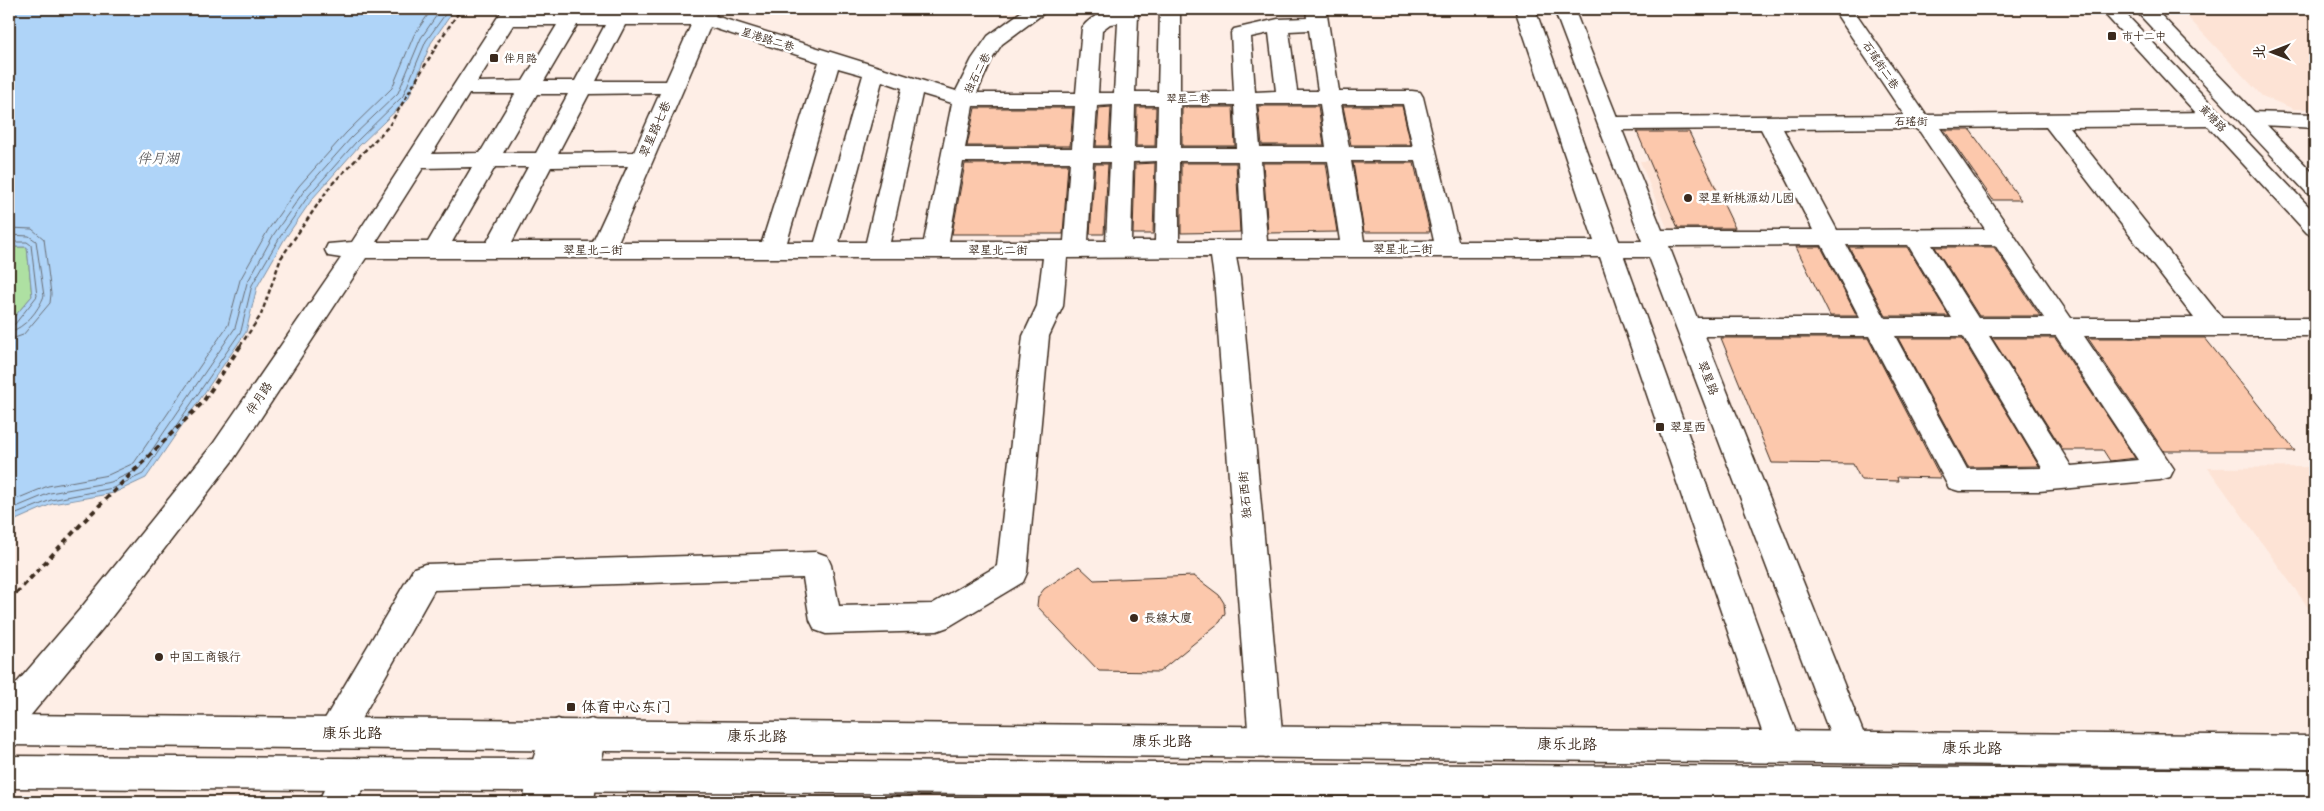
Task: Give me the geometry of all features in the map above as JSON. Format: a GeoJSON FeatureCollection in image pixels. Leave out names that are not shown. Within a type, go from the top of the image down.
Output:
{"type":"FeatureCollection","features":[{"type":"Feature","properties":{"kind":"street","name":"独石二巷"},"geometry":{"type":"LineString","coordinates":[[935,250],[963,100],[982,59],[995,40],[1038,9]]}},
{"type":"Feature","properties":{"kind":"street"},"geometry":{"type":"LineString","coordinates":[[1167,250],[1170,9]]}},
{"type":"Feature","properties":{"kind":"street"},"geometry":{"type":"LineString","coordinates":[[1524,9],[1784,746]]}},
{"type":"Feature","properties":{"kind":"street","name":"翠星路"},"geometry":{"type":"LineString","coordinates":[[1564,9],[1852,747]]}},
{"type":"Feature","properties":{"kind":"street","name":"石瑶街二巷"},"geometry":{"type":"LineString","coordinates":[[1843,9],[1914,114],[1928,127],[2160,469],[2063,478]]}},
{"type":"Feature","properties":{"kind":"street","name":"黄塘路"},"geometry":{"type":"LineString","coordinates":[[2110,9],[2315,227]]}},
{"type":"Feature","properties":{"kind":"street"},"geometry":{"type":"LineString","coordinates":[[2144,9],[2315,188]]}},
{"type":"Feature","properties":{"kind":"street","name":"星港路二巷"},"geometry":{"type":"LineString","coordinates":[[505,12],[706,14],[830,58],[963,100]]}},
{"type":"Feature","properties":{"kind":"street","name":"伴月路"},"geometry":{"type":"LineString","coordinates":[[9,687],[69,617],[200,452],[415,161],[462,88],[505,12]]}},
{"type":"Feature","properties":{"kind":"street","name":"伴月路"},"geometry":{"type":"LineString","coordinates":[[9,716],[92,618],[223,452],[348,250],[505,12]]}},
{"type":"Feature","properties":{"kind":"street"},"geometry":{"type":"LineString","coordinates":[[435,250],[573,14]]}},
{"type":"Feature","properties":{"kind":"street"},"geometry":{"type":"LineString","coordinates":[[495,250],[621,14]]}},
{"type":"Feature","properties":{"kind":"street","name":"翠星路七巷"},"geometry":{"type":"LineString","coordinates":[[602,250],[706,14]]}},
{"type":"Feature","properties":{"kind":"street"},"geometry":{"type":"LineString","coordinates":[[335,733],[425,576],[816,566],[826,620],[937,617],[1012,573],[1036,336],[1050,306],[1066,250],[1082,155],[1092,28],[1104,19],[1128,15],[1118,250]]}},
{"type":"Feature","properties":{"kind":"street"},"geometry":{"type":"LineString","coordinates":[[1255,249],[1241,33],[1317,16],[1353,249]]}},
{"type":"Feature","properties":{"kind":"street"},"geometry":{"type":"LineString","coordinates":[[1278,25],[1287,98]]}},
{"type":"Feature","properties":{"kind":"street"},"geometry":{"type":"LineString","coordinates":[[772,250],[830,58]]}},
{"type":"Feature","properties":{"kind":"street"},"geometry":{"type":"LineString","coordinates":[[825,250],[874,72]]}},
{"type":"Feature","properties":{"kind":"street"},"geometry":{"type":"LineString","coordinates":[[876,250],[914,84]]}},
{"type":"Feature","properties":{"kind":"street"},"geometry":{"type":"LineString","coordinates":[[462,88],[674,87]]}},
{"type":"Feature","properties":{"kind":"street","name":"翠星二巷"},"geometry":{"type":"LineString","coordinates":[[963,100],[1412,97],[1426,154]]}},
{"type":"Feature","properties":{"kind":"street","name":"石瑶街"},"geometry":{"type":"LineString","coordinates":[[1605,116],[2208,112]]}},
{"type":"Feature","properties":{"kind":"street","name":"石瑶街"},"geometry":{"type":"LineString","coordinates":[[1605,116],[1768,122],[1914,114],[2052,120],[2208,112]]}},
{"type":"Feature","properties":{"kind":"street"},"geometry":{"type":"LineString","coordinates":[[2250,119],[2315,121]]}},
{"type":"Feature","properties":{"kind":"street"},"geometry":{"type":"LineString","coordinates":[[2052,120],[2215,327]]}},
{"type":"Feature","properties":{"kind":"street"},"geometry":{"type":"LineString","coordinates":[[1768,122],[1959,480],[2063,478]]}},
{"type":"Feature","properties":{"kind":"street"},"geometry":{"type":"LineString","coordinates":[[953,156],[1426,154],[1448,249]]}},
{"type":"Feature","properties":{"kind":"street"},"geometry":{"type":"LineString","coordinates":[[415,161],[642,160]]}},
{"type":"Feature","properties":{"kind":"street"},"geometry":{"type":"LineString","coordinates":[[1915,237],[2063,478]]}},
{"type":"Feature","properties":{"kind":"street","name":"翠星北二街"},"geometry":{"type":"LineString","coordinates":[[348,250],[1609,249],[1656,244],[1830,238],[2003,237]]}},
{"type":"Feature","properties":{"kind":"street","name":"独石西街"},"geometry":{"type":"LineString","coordinates":[[1222,249],[1228,288],[1266,742]]}},
{"type":"Feature","properties":{"kind":"street"},"geometry":{"type":"LineString","coordinates":[[1688,327],[2315,328]]}},
{"type":"Feature","properties":{"kind":"street","name":"康乐北路"},"geometry":{"type":"LineString","coordinates":[[9,730],[2315,752]]}},
{"type":"Feature","properties":{"kind":"street"},"geometry":{"type":"LineString","coordinates":[[543,789],[558,735]]}},
{"type":"Feature","properties":{"kind":"street"},"geometry":{"type":"LineString","coordinates":[[578,789],[591,735]]}},
{"type":"Feature","properties":{"kind":"street"},"geometry":{"type":"LineString","coordinates":[[2137,750],[2156,785]]}},
{"type":"Feature","properties":{"kind":"street"},"geometry":{"type":"LineString","coordinates":[[9,772],[354,774],[543,789],[2315,786]]}},
{"type":"Feature","properties":{"kind":"street"},"geometry":{"type":"LineString","coordinates":[[336,802],[354,774]]}},
{"type":"Feature","properties":{"kind":"path"},"geometry":{"type":"LineString","coordinates":[[9,601],[85,520],[204,402],[261,315],[281,258],[331,185],[389,126],[440,40],[461,9]]}},
{"type":"Feature","properties":{"kind":"shaded area"},"geometry":{"type":"Polygon","coordinates":[[[2180,9],[2315,9],[2315,109],[2294,109],[2262,96],[2180,9]]]}},
{"type":"Feature","properties":{"kind":"shaded area","name":"翠星新桃源幼儿园"},"geometry":{"type":"Polygon","coordinates":[[[1640,161],[1705,161],[1739,235],[1670,235],[1640,161]]]}},
{"type":"Feature","properties":{"kind":"shaded area"},"geometry":{"type":"Polygon","coordinates":[[[2315,467],[2315,617],[2208,468],[2315,467]]]}},
{"type":"Feature","properties":{"kind":"green space"},"geometry":{"type":"Polygon","coordinates":[[[9,247],[27,247],[32,296],[9,323],[9,247]]]}},
{"type":"Feature","properties":{"kind":"water","name":"伴月湖"},"geometry":{"type":"Polygon","coordinates":[[[9,9],[455,9],[431,43],[408,99],[359,146],[313,198],[284,240],[257,287],[246,332],[146,478],[114,493],[52,504],[9,523],[9,323],[32,296],[27,247],[9,247],[9,9]]]}},
{"type":"Feature","properties":{"kind":"building"},"geometry":{"type":"Polygon","coordinates":[[[1258,106],[1318,106],[1324,145],[1262,145],[1258,106]]]}},
{"type":"Feature","properties":{"kind":"building"},"geometry":{"type":"Polygon","coordinates":[[[1343,106],[1402,106],[1411,145],[1351,145],[1343,106]]]}},
{"type":"Feature","properties":{"kind":"building"},"geometry":{"type":"Polygon","coordinates":[[[1111,107],[1109,146],[1096,146],[1099,108],[1111,107]]]}},
{"type":"Feature","properties":{"kind":"building"},"geometry":{"type":"Polygon","coordinates":[[[1137,107],[1156,107],[1155,146],[1136,146],[1137,107]]]}},
{"type":"Feature","properties":{"kind":"building"},"geometry":{"type":"Polygon","coordinates":[[[1182,107],[1233,107],[1235,146],[1182,146],[1182,107]]]}},
{"type":"Feature","properties":{"kind":"building"},"geometry":{"type":"Polygon","coordinates":[[[975,108],[1073,108],[1070,146],[967,146],[975,108]]]}},
{"type":"Feature","properties":{"kind":"building"},"geometry":{"type":"Polygon","coordinates":[[[1944,130],[1970,130],[2021,200],[1993,200],[1944,130]]]}},
{"type":"Feature","properties":{"kind":"building","name":"翠星新桃源幼儿园"},"geometry":{"type":"Polygon","coordinates":[[[1637,132],[1689,132],[1735,228],[1678,228],[1637,132]]]}},
{"type":"Feature","properties":{"kind":"building"},"geometry":{"type":"Polygon","coordinates":[[[1155,163],[1153,234],[1133,234],[1135,164],[1155,163]]]}},
{"type":"Feature","properties":{"kind":"building"},"geometry":{"type":"Polygon","coordinates":[[[1181,163],[1236,163],[1240,232],[1181,233],[1181,163]]]}},
{"type":"Feature","properties":{"kind":"building"},"geometry":{"type":"Polygon","coordinates":[[[1263,163],[1326,163],[1337,232],[1268,233],[1263,163]]]}},
{"type":"Feature","properties":{"kind":"building"},"geometry":{"type":"Polygon","coordinates":[[[1353,163],[1414,163],[1430,232],[1364,232],[1353,163]]]}},
{"type":"Feature","properties":{"kind":"building"},"geometry":{"type":"Polygon","coordinates":[[[965,164],[1068,164],[1063,234],[952,234],[965,164]]]}},
{"type":"Feature","properties":{"kind":"building"},"geometry":{"type":"Polygon","coordinates":[[[1095,164],[1108,164],[1104,234],[1090,234],[1095,164]]]}},
{"type":"Feature","properties":{"kind":"building"},"geometry":{"type":"Polygon","coordinates":[[[1796,247],[1821,247],[1857,316],[1830,316],[1796,247]]]}},
{"type":"Feature","properties":{"kind":"building"},"geometry":{"type":"Polygon","coordinates":[[[1849,247],[1907,247],[1949,316],[1886,316],[1849,247]]]}},
{"type":"Feature","properties":{"kind":"building"},"geometry":{"type":"Polygon","coordinates":[[[1935,247],[1994,247],[2040,316],[1979,316],[1935,247]]]}},
{"type":"Feature","properties":{"kind":"building"},"geometry":{"type":"Polygon","coordinates":[[[1721,338],[1868,338],[1941,478],[1897,477],[1898,481],[1861,480],[1853,464],[1772,463],[1721,338]]]}},
{"type":"Feature","properties":{"kind":"building"},"geometry":{"type":"Polygon","coordinates":[[[1898,338],[1962,338],[2039,466],[1968,467],[1898,338]]]}},
{"type":"Feature","properties":{"kind":"building"},"geometry":{"type":"Polygon","coordinates":[[[1992,338],[2055,338],[2135,458],[2110,461],[2103,450],[2063,450],[1992,338]]]}},
{"type":"Feature","properties":{"kind":"building"},"geometry":{"type":"Polygon","coordinates":[[[2088,338],[2205,338],[2295,451],[2164,451],[2088,338]]]}},
{"type":"Feature","properties":{"kind":"building","name":"長線大廈"},"geometry":{"type":"Polygon","coordinates":[[[1079,566],[1094,580],[1194,576],[1219,595],[1224,603],[1225,613],[1220,622],[1159,672],[1099,671],[1037,606],[1038,597],[1044,589],[1079,566]]]}},
{"type":"Feature","properties":{"kind":"place","name":"市十二中"},"geometry":{"type":"Point","coordinates":[2112,36]}},
{"type":"Feature","properties":{"kind":"place","name":"伴月路"},"geometry":{"type":"Point","coordinates":[494,58]}},
{"type":"Feature","properties":{"kind":"place","name":"翠星新桃源幼儿园"},"geometry":{"type":"Point","coordinates":[1688,198]}},
{"type":"Feature","properties":{"kind":"place","name":"翠星西"},"geometry":{"type":"Point","coordinates":[1660,427]}},
{"type":"Feature","properties":{"kind":"place","name":"長線大廈"},"geometry":{"type":"Point","coordinates":[1134,618]}},
{"type":"Feature","properties":{"kind":"place","name":"中国工商银行"},"geometry":{"type":"Point","coordinates":[159,657]}},
{"type":"Feature","properties":{"kind":"place","name":"体育中心东门"},"geometry":{"type":"Point","coordinates":[571,707]}}]}
